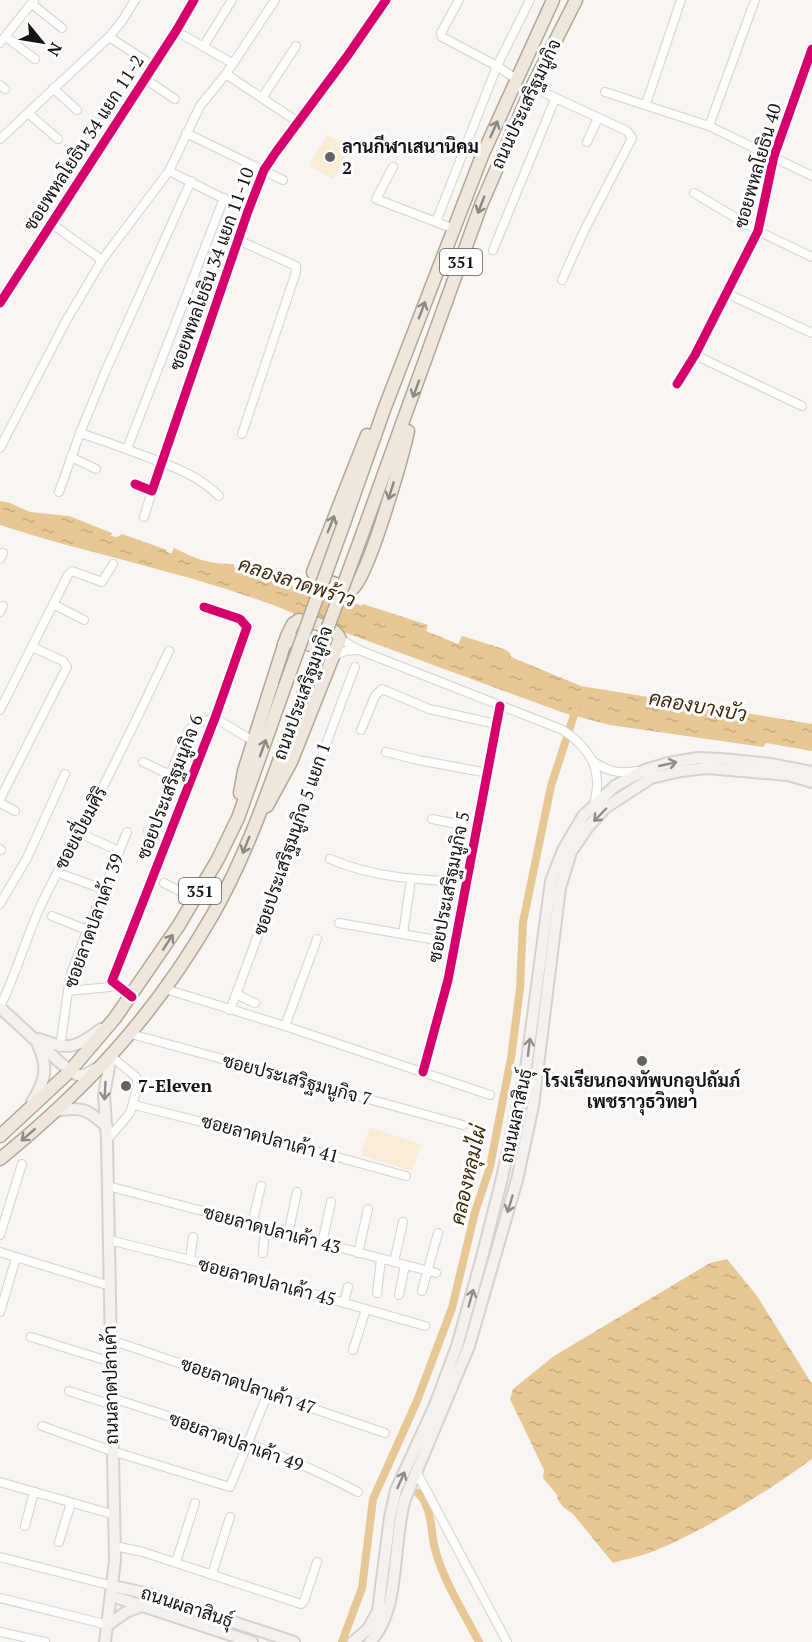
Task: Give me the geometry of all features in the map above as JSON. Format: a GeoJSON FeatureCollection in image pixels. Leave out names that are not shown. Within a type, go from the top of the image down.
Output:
{"type":"FeatureCollection","features":[{"type":"Feature","properties":{"kind":"main road","name":"ถนนประเสริฐมนูกิจ"},"geometry":{"type":"LineString","coordinates":[[0,1136],[69,1072],[116,1018],[147,975],[218,859],[237,818],[385,407],[482,156],[553,0]]}},
{"type":"Feature","properties":{"kind":"main road","name":"ถนนประเสริฐมนูกิจ"},"geometry":{"type":"LineString","coordinates":[[0,1159],[56,1111],[131,1035],[164,992],[213,915],[237,866],[304,692],[407,414],[480,205],[532,87],[576,0]]}},
{"type":"Feature","properties":{"kind":"main road"},"geometry":{"type":"LineString","coordinates":[[385,407],[371,425],[323,543],[313,572],[317,578],[352,589],[357,587],[364,573],[392,488],[407,434],[409,422],[407,414]]}},
{"type":"Feature","properties":{"kind":"main road"},"geometry":{"type":"LineString","coordinates":[[237,818],[244,771],[293,624],[299,620],[332,629],[337,632],[340,639],[291,762],[270,803],[254,824]]}},
{"type":"Feature","properties":{"kind":"main road"},"geometry":{"type":"LineString","coordinates":[[285,644],[293,639],[329,652],[331,659]]}},
{"type":"Feature","properties":{"kind":"main road","name":"ถนนผลาสินธุ์"},"geometry":{"type":"LineString","coordinates":[[361,1640],[378,1611],[390,1516],[396,1490],[435,1405],[457,1346],[497,1198],[526,1068],[551,881],[563,850],[583,816],[594,805],[615,786],[645,770],[668,763],[710,759],[771,764],[812,772]]}},
{"type":"Feature","properties":{"kind":"main road","name":"ถนนผลาสินธุ์"},"geometry":{"type":"LineString","coordinates":[[361,1640],[383,1624],[389,1609],[400,1515],[416,1471],[469,1346],[517,1180],[533,1106],[560,888],[571,852],[588,827],[605,808],[651,778],[707,768],[788,775],[812,782]]}},
{"type":"Feature","properties":{"kind":"main road"},"geometry":{"type":"LineString","coordinates":[[147,975],[127,1009],[127,1016],[134,1020],[139,1019],[164,992]]}},
{"type":"Feature","properties":{"kind":"main road"},"geometry":{"type":"LineString","coordinates":[[0,1007],[69,1072],[84,1075],[108,1059]]}},
{"type":"Feature","properties":{"kind":"main road"},"geometry":{"type":"LineString","coordinates":[[33,1036],[60,1047],[73,1046],[116,1018]]}},
{"type":"Feature","properties":{"kind":"main road"},"geometry":{"type":"LineString","coordinates":[[24,1114],[45,1079],[44,1058],[33,1036]]}},
{"type":"Feature","properties":{"kind":"main road","name":"ถนนลาดปลาเค้า"},"geometry":{"type":"LineString","coordinates":[[105,1642],[115,1560],[107,1127],[104,1095],[108,1059]]}},
{"type":"Feature","properties":{"kind":"main road"},"geometry":{"type":"LineString","coordinates":[[56,1111],[81,1108],[107,1127]]}},
{"type":"Feature","properties":{"kind":"main road"},"geometry":{"type":"LineString","coordinates":[[115,1560],[127,1584],[145,1593]]}},
{"type":"Feature","properties":{"kind":"main road","name":"ถนนผลาสินธุ์"},"geometry":{"type":"LineString","coordinates":[[113,1591],[145,1593],[294,1642]]}},
{"type":"Feature","properties":{"kind":"main road","name":"ถนนผลาสินธุ์"},"geometry":{"type":"LineString","coordinates":[[113,1591],[223,1638],[252,1642]]}},
{"type":"Feature","properties":{"kind":"main road"},"geometry":{"type":"LineString","coordinates":[[108,1625],[126,1612],[144,1605]]}},
{"type":"Feature","properties":{"kind":"street"},"geometry":{"type":"LineString","coordinates":[[0,138],[109,37],[135,0]]}},
{"type":"Feature","properties":{"kind":"street","name":"ซอยพหลโยธิน 34 แยก 11-2"},"geometry":{"type":"LineString","coordinates":[[0,303],[177,31],[194,0]]}},
{"type":"Feature","properties":{"kind":"street"},"geometry":{"type":"LineString","coordinates":[[203,47],[231,0]]}},
{"type":"Feature","properties":{"kind":"street"},"geometry":{"type":"LineString","coordinates":[[0,448],[66,321],[102,260],[169,171],[200,106],[226,74],[275,0]]}},
{"type":"Feature","properties":{"kind":"street","name":"ซอยพหลโยธิน 34 แยก 11-10"},"geometry":{"type":"LineString","coordinates":[[144,517],[264,170],[386,0]]}},
{"type":"Feature","properties":{"kind":"street"},"geometry":{"type":"LineString","coordinates":[[459,0],[441,33],[442,37],[497,66],[516,79]]}},
{"type":"Feature","properties":{"kind":"street"},"geometry":{"type":"LineString","coordinates":[[436,222],[497,66],[530,0]]}},
{"type":"Feature","properties":{"kind":"street"},"geometry":{"type":"LineString","coordinates":[[646,104],[681,0]]}},
{"type":"Feature","properties":{"kind":"street"},"geometry":{"type":"LineString","coordinates":[[710,126],[755,0]]}},
{"type":"Feature","properties":{"kind":"street"},"geometry":{"type":"LineString","coordinates":[[35,58],[3,40],[33,2],[62,28]]}},
{"type":"Feature","properties":{"kind":"street"},"geometry":{"type":"LineString","coordinates":[[177,31],[232,63]]}},
{"type":"Feature","properties":{"kind":"street"},"geometry":{"type":"LineString","coordinates":[[109,37],[154,66]]}},
{"type":"Feature","properties":{"kind":"street"},"geometry":{"type":"LineString","coordinates":[[262,98],[296,46]]}},
{"type":"Feature","properties":{"kind":"street","name":"ซอยพหลโยธิน 40"},"geometry":{"type":"LineString","coordinates":[[677,384],[695,355],[758,231],[774,156],[812,49]]}},
{"type":"Feature","properties":{"kind":"street"},"geometry":{"type":"LineString","coordinates":[[226,74],[298,122]]}},
{"type":"Feature","properties":{"kind":"street"},"geometry":{"type":"LineString","coordinates":[[145,79],[175,99]]}},
{"type":"Feature","properties":{"kind":"street"},"geometry":{"type":"LineString","coordinates":[[532,87],[627,131],[632,138],[584,231],[562,280]]}},
{"type":"Feature","properties":{"kind":"street"},"geometry":{"type":"LineString","coordinates":[[53,88],[77,110]]}},
{"type":"Feature","properties":{"kind":"street"},"geometry":{"type":"LineString","coordinates":[[605,92],[710,126],[812,176]]}},
{"type":"Feature","properties":{"kind":"street"},"geometry":{"type":"LineString","coordinates":[[493,250],[555,99]]}},
{"type":"Feature","properties":{"kind":"street"},"geometry":{"type":"LineString","coordinates":[[28,113],[58,139]]}},
{"type":"Feature","properties":{"kind":"street"},"geometry":{"type":"LineString","coordinates":[[587,142],[598,118]]}},
{"type":"Feature","properties":{"kind":"street"},"geometry":{"type":"LineString","coordinates":[[186,133],[284,180]]}},
{"type":"Feature","properties":{"kind":"street"},"geometry":{"type":"LineString","coordinates":[[393,167],[376,199],[454,229]]}},
{"type":"Feature","properties":{"kind":"street"},"geometry":{"type":"LineString","coordinates":[[169,171],[248,211]]}},
{"type":"Feature","properties":{"kind":"street"},"geometry":{"type":"LineString","coordinates":[[59,492],[80,433],[191,181]]}},
{"type":"Feature","properties":{"kind":"street"},"geometry":{"type":"LineString","coordinates":[[694,193],[758,231],[812,257]]}},
{"type":"Feature","properties":{"kind":"street"},"geometry":{"type":"LineString","coordinates":[[127,449],[224,198]]}},
{"type":"Feature","properties":{"kind":"street"},"geometry":{"type":"LineString","coordinates":[[52,224],[102,260]]}},
{"type":"Feature","properties":{"kind":"street"},"geometry":{"type":"LineString","coordinates":[[238,240],[296,266],[242,434]]}},
{"type":"Feature","properties":{"kind":"street"},"geometry":{"type":"LineString","coordinates":[[726,293],[812,333]]}},
{"type":"Feature","properties":{"kind":"street"},"geometry":{"type":"LineString","coordinates":[[695,355],[802,406]]}},
{"type":"Feature","properties":{"kind":"street"},"geometry":{"type":"LineString","coordinates":[[80,433],[162,461],[195,476],[219,496]]}},
{"type":"Feature","properties":{"kind":"street"},"geometry":{"type":"LineString","coordinates":[[71,457],[96,469]]}},
{"type":"Feature","properties":{"kind":"street"},"geometry":{"type":"LineString","coordinates":[[135,484],[152,491]]}},
{"type":"Feature","properties":{"kind":"street"},"geometry":{"type":"LineString","coordinates":[[0,710],[72,571],[102,582],[113,564]]}},
{"type":"Feature","properties":{"kind":"street"},"geometry":{"type":"LineString","coordinates":[[53,604],[84,620]]}},
{"type":"Feature","properties":{"kind":"street","name":"ซอยประเสริฐมนูกิจ 6"},"geometry":{"type":"LineString","coordinates":[[112,981],[247,627],[240,619],[204,608]]}},
{"type":"Feature","properties":{"kind":"street"},"geometry":{"type":"LineString","coordinates":[[340,639],[359,650],[563,730],[580,744],[594,762],[609,772],[645,770]]}},
{"type":"Feature","properties":{"kind":"street"},"geometry":{"type":"LineString","coordinates":[[15,811],[0,801],[67,667],[63,661],[32,647]]}},
{"type":"Feature","properties":{"kind":"street"},"geometry":{"type":"LineString","coordinates":[[331,659],[345,651],[359,650]]}},
{"type":"Feature","properties":{"kind":"street","name":"ซอยเปี่ยมศิริ"},"geometry":{"type":"LineString","coordinates":[[0,1007],[45,896],[99,794],[169,651]]}},
{"type":"Feature","properties":{"kind":"street","name":"ซอยประเสริฐมนูกิจ 5 แยก 1"},"geometry":{"type":"LineString","coordinates":[[231,1010],[355,667]]}},
{"type":"Feature","properties":{"kind":"street"},"geometry":{"type":"LineString","coordinates":[[361,730],[375,696],[382,689],[429,709],[496,724]]}},
{"type":"Feature","properties":{"kind":"street","name":"ซอยประเสริฐมนูกิจ 5"},"geometry":{"type":"LineString","coordinates":[[423,1072],[445,994],[500,706]]}},
{"type":"Feature","properties":{"kind":"street"},"geometry":{"type":"LineString","coordinates":[[142,762],[166,773],[171,772],[192,725],[214,718],[253,741]]}},
{"type":"Feature","properties":{"kind":"street"},"geometry":{"type":"LineString","coordinates":[[386,752],[488,772]]}},
{"type":"Feature","properties":{"kind":"street"},"geometry":{"type":"LineString","coordinates":[[594,762],[598,780],[594,805]]}},
{"type":"Feature","properties":{"kind":"street"},"geometry":{"type":"LineString","coordinates":[[0,904],[27,858],[65,774]]}},
{"type":"Feature","properties":{"kind":"street"},"geometry":{"type":"LineString","coordinates":[[432,819],[477,828]]}},
{"type":"Feature","properties":{"kind":"street"},"geometry":{"type":"LineString","coordinates":[[148,831],[168,838]]}},
{"type":"Feature","properties":{"kind":"street","name":"ซอยลาดปลาเค้า 39"},"geometry":{"type":"LineString","coordinates":[[60,1047],[70,977],[127,832]]}},
{"type":"Feature","properties":{"kind":"street"},"geometry":{"type":"LineString","coordinates":[[88,837],[118,851]]}},
{"type":"Feature","properties":{"kind":"street"},"geometry":{"type":"LineString","coordinates":[[330,859],[368,873],[411,879],[467,882]]}},
{"type":"Feature","properties":{"kind":"street"},"geometry":{"type":"LineString","coordinates":[[64,875],[103,889]]}},
{"type":"Feature","properties":{"kind":"street"},"geometry":{"type":"LineString","coordinates":[[403,934],[411,879]]}},
{"type":"Feature","properties":{"kind":"street"},"geometry":{"type":"LineString","coordinates":[[165,882],[195,899]]}},
{"type":"Feature","properties":{"kind":"street"},"geometry":{"type":"LineString","coordinates":[[52,916],[87,930]]}},
{"type":"Feature","properties":{"kind":"street"},"geometry":{"type":"LineString","coordinates":[[339,923],[454,943]]}},
{"type":"Feature","properties":{"kind":"street"},"geometry":{"type":"LineString","coordinates":[[285,1026],[317,939]]}},
{"type":"Feature","properties":{"kind":"street"},"geometry":{"type":"LineString","coordinates":[[68,991],[110,987],[112,981],[132,997]]}},
{"type":"Feature","properties":{"kind":"street"},"geometry":{"type":"LineString","coordinates":[[164,992],[285,1026],[489,1095]]}},
{"type":"Feature","properties":{"kind":"street"},"geometry":{"type":"LineString","coordinates":[[237,992],[255,1003]]}},
{"type":"Feature","properties":{"kind":"street","name":"ซอยประเสริฐมนูกิจ 7"},"geometry":{"type":"LineString","coordinates":[[131,1035],[463,1125]]}},
{"type":"Feature","properties":{"kind":"street"},"geometry":{"type":"LineString","coordinates":[[107,1140],[126,1120],[134,1105],[138,1080],[108,1059]]}},
{"type":"Feature","properties":{"kind":"street","name":"ซอยลาดปลาเค้า 41"},"geometry":{"type":"LineString","coordinates":[[134,1105],[406,1176]]}},
{"type":"Feature","properties":{"kind":"street"},"geometry":{"type":"LineString","coordinates":[[0,1235],[22,1164]]}},
{"type":"Feature","properties":{"kind":"street","name":"ซอยลาดปลาเค้า 43"},"geometry":{"type":"LineString","coordinates":[[108,1186],[432,1272]]}},
{"type":"Feature","properties":{"kind":"street"},"geometry":{"type":"LineString","coordinates":[[252,1224],[261,1186]]}},
{"type":"Feature","properties":{"kind":"street"},"geometry":{"type":"LineString","coordinates":[[288,1234],[297,1192]]}},
{"type":"Feature","properties":{"kind":"street"},"geometry":{"type":"LineString","coordinates":[[322,1243],[331,1202]]}},
{"type":"Feature","properties":{"kind":"street"},"geometry":{"type":"LineString","coordinates":[[358,1252],[368,1209]]}},
{"type":"Feature","properties":{"kind":"street"},"geometry":{"type":"LineString","coordinates":[[394,1262],[403,1222]]}},
{"type":"Feature","properties":{"kind":"street"},"geometry":{"type":"LineString","coordinates":[[263,1253],[265,1227]]}},
{"type":"Feature","properties":{"kind":"street"},"geometry":{"type":"LineString","coordinates":[[422,1291],[432,1272],[438,1233]]}},
{"type":"Feature","properties":{"kind":"street"},"geometry":{"type":"LineString","coordinates":[[190,1260],[193,1237]]}},
{"type":"Feature","properties":{"kind":"street","name":"ซอยลาดปลาเค้า 45"},"geometry":{"type":"LineString","coordinates":[[109,1240],[190,1260],[425,1326]]}},
{"type":"Feature","properties":{"kind":"street"},"geometry":{"type":"LineString","coordinates":[[0,1252],[110,1286]]}},
{"type":"Feature","properties":{"kind":"street"},"geometry":{"type":"LineString","coordinates":[[1,1306],[16,1258]]}},
{"type":"Feature","properties":{"kind":"street"},"geometry":{"type":"LineString","coordinates":[[377,1293],[381,1259]]}},
{"type":"Feature","properties":{"kind":"street"},"geometry":{"type":"LineString","coordinates":[[399,1295],[405,1265]]}},
{"type":"Feature","properties":{"kind":"street"},"geometry":{"type":"LineString","coordinates":[[344,1302],[348,1287]]}},
{"type":"Feature","properties":{"kind":"street"},"geometry":{"type":"LineString","coordinates":[[353,1350],[366,1308]]}},
{"type":"Feature","properties":{"kind":"street"},"geometry":{"type":"LineString","coordinates":[[31,1337],[111,1362]]}},
{"type":"Feature","properties":{"kind":"street","name":"ซอยลาดปลาเค้า 47"},"geometry":{"type":"LineString","coordinates":[[111,1341],[385,1433]]}},
{"type":"Feature","properties":{"kind":"street","name":"ซอยลาดปลาเค้า 49"},"geometry":{"type":"LineString","coordinates":[[69,1391],[112,1401],[248,1442],[328,1476],[358,1492]]}},
{"type":"Feature","properties":{"kind":"street"},"geometry":{"type":"LineString","coordinates":[[42,1426],[112,1451],[230,1488],[268,1393]]}},
{"type":"Feature","properties":{"kind":"street"},"geometry":{"type":"LineString","coordinates":[[416,1471],[507,1642]]}},
{"type":"Feature","properties":{"kind":"street"},"geometry":{"type":"LineString","coordinates":[[0,1482],[115,1515]]}},
{"type":"Feature","properties":{"kind":"street"},"geometry":{"type":"LineString","coordinates":[[25,1526],[34,1492]]}},
{"type":"Feature","properties":{"kind":"street"},"geometry":{"type":"LineString","coordinates":[[59,1542],[71,1503]]}},
{"type":"Feature","properties":{"kind":"street"},"geometry":{"type":"LineString","coordinates":[[176,1562],[195,1503]]}},
{"type":"Feature","properties":{"kind":"street"},"geometry":{"type":"LineString","coordinates":[[212,1575],[230,1517]]}},
{"type":"Feature","properties":{"kind":"street"},"geometry":{"type":"LineString","coordinates":[[115,1546],[176,1562],[301,1604],[317,1562]]}},
{"type":"Feature","properties":{"kind":"street"},"geometry":{"type":"LineString","coordinates":[[0,1557],[113,1591]]}},
{"type":"Feature","properties":{"kind":"street"},"geometry":{"type":"LineString","coordinates":[[0,1599],[108,1625]]}},
{"type":"Feature","properties":{"kind":"street"},"geometry":{"type":"LineString","coordinates":[[0,1632],[45,1642]]}},
{"type":"Feature","properties":{"kind":"shaded area","name":"ลานกีฬาเสนานิคม 2"},"geometry":{"type":"Polygon","coordinates":[[[327,135],[350,148],[333,179],[309,166],[327,135]]]}},
{"type":"Feature","properties":{"kind":"shaded area"},"geometry":{"type":"Polygon","coordinates":[[[370,1128],[421,1144],[412,1171],[361,1155],[370,1128]]]}},
{"type":"Feature","properties":{"kind":"water","name":"คลองบางบัว"},"geometry":{"type":"Polygon","coordinates":[[[0,501],[30,512],[69,516],[112,533],[111,536],[117,537],[122,534],[167,550],[171,554],[174,548],[202,560],[234,564],[234,567],[279,578],[297,588],[305,583],[362,606],[363,604],[428,625],[426,631],[458,644],[462,636],[504,649],[510,653],[511,657],[581,686],[812,724],[812,751],[766,743],[763,747],[610,725],[564,713],[221,587],[0,525],[0,501]]]}},
{"type":"Feature","properties":{"kind":"water"},"geometry":{"type":"Polygon","coordinates":[[[727,1259],[757,1296],[812,1384],[812,1459],[775,1485],[690,1535],[649,1553],[613,1563],[573,1514],[563,1507],[557,1495],[543,1478],[544,1470],[510,1399],[513,1389],[554,1356],[710,1263],[727,1259]]]}},
{"type":"Feature","properties":{"kind":"waterway","name":"คลองหลุมไผ่"},"geometry":{"type":"LineString","coordinates":[[342,1642],[362,1588],[373,1499],[417,1401],[452,1308],[475,1212],[490,1167],[511,1058],[520,989],[523,922],[551,786],[577,706]]}},
{"type":"Feature","properties":{"kind":"waterway"},"geometry":{"type":"LineString","coordinates":[[418,1493],[428,1510],[434,1545],[442,1570],[479,1642]]}},
{"type":"Feature","properties":{"kind":"cycle path"},"geometry":{"type":"LineString","coordinates":[[0,303],[194,0]]}},
{"type":"Feature","properties":{"kind":"cycle path"},"geometry":{"type":"LineString","coordinates":[[135,484],[152,491],[264,170],[386,0]]}},
{"type":"Feature","properties":{"kind":"cycle path"},"geometry":{"type":"LineString","coordinates":[[677,384],[695,355],[758,231],[774,156],[812,49]]}},
{"type":"Feature","properties":{"kind":"cycle path"},"geometry":{"type":"LineString","coordinates":[[132,997],[112,981],[215,718],[247,627],[240,619],[204,607]]}},
{"type":"Feature","properties":{"kind":"cycle path"},"geometry":{"type":"LineString","coordinates":[[423,1072],[448,980],[500,706]]}},
{"type":"Feature","properties":{"kind":"place","name":"ลานกีฬาเสนานิคม 2"},"geometry":{"type":"Point","coordinates":[330,157]}},
{"type":"Feature","properties":{"kind":"place","name":"โรงเรียนกองทัพบกอุปถัมภ์ เพชราวุธวิทยา"},"geometry":{"type":"Point","coordinates":[642,1061]}},
{"type":"Feature","properties":{"kind":"place","name":"7-Eleven"},"geometry":{"type":"Point","coordinates":[126,1086]}},
{"type":"Feature","properties":{"kind":"water label","name":"คลองลาดพร้าว"},"geometry":{"type":"Point","coordinates":[297,582]}}]}
